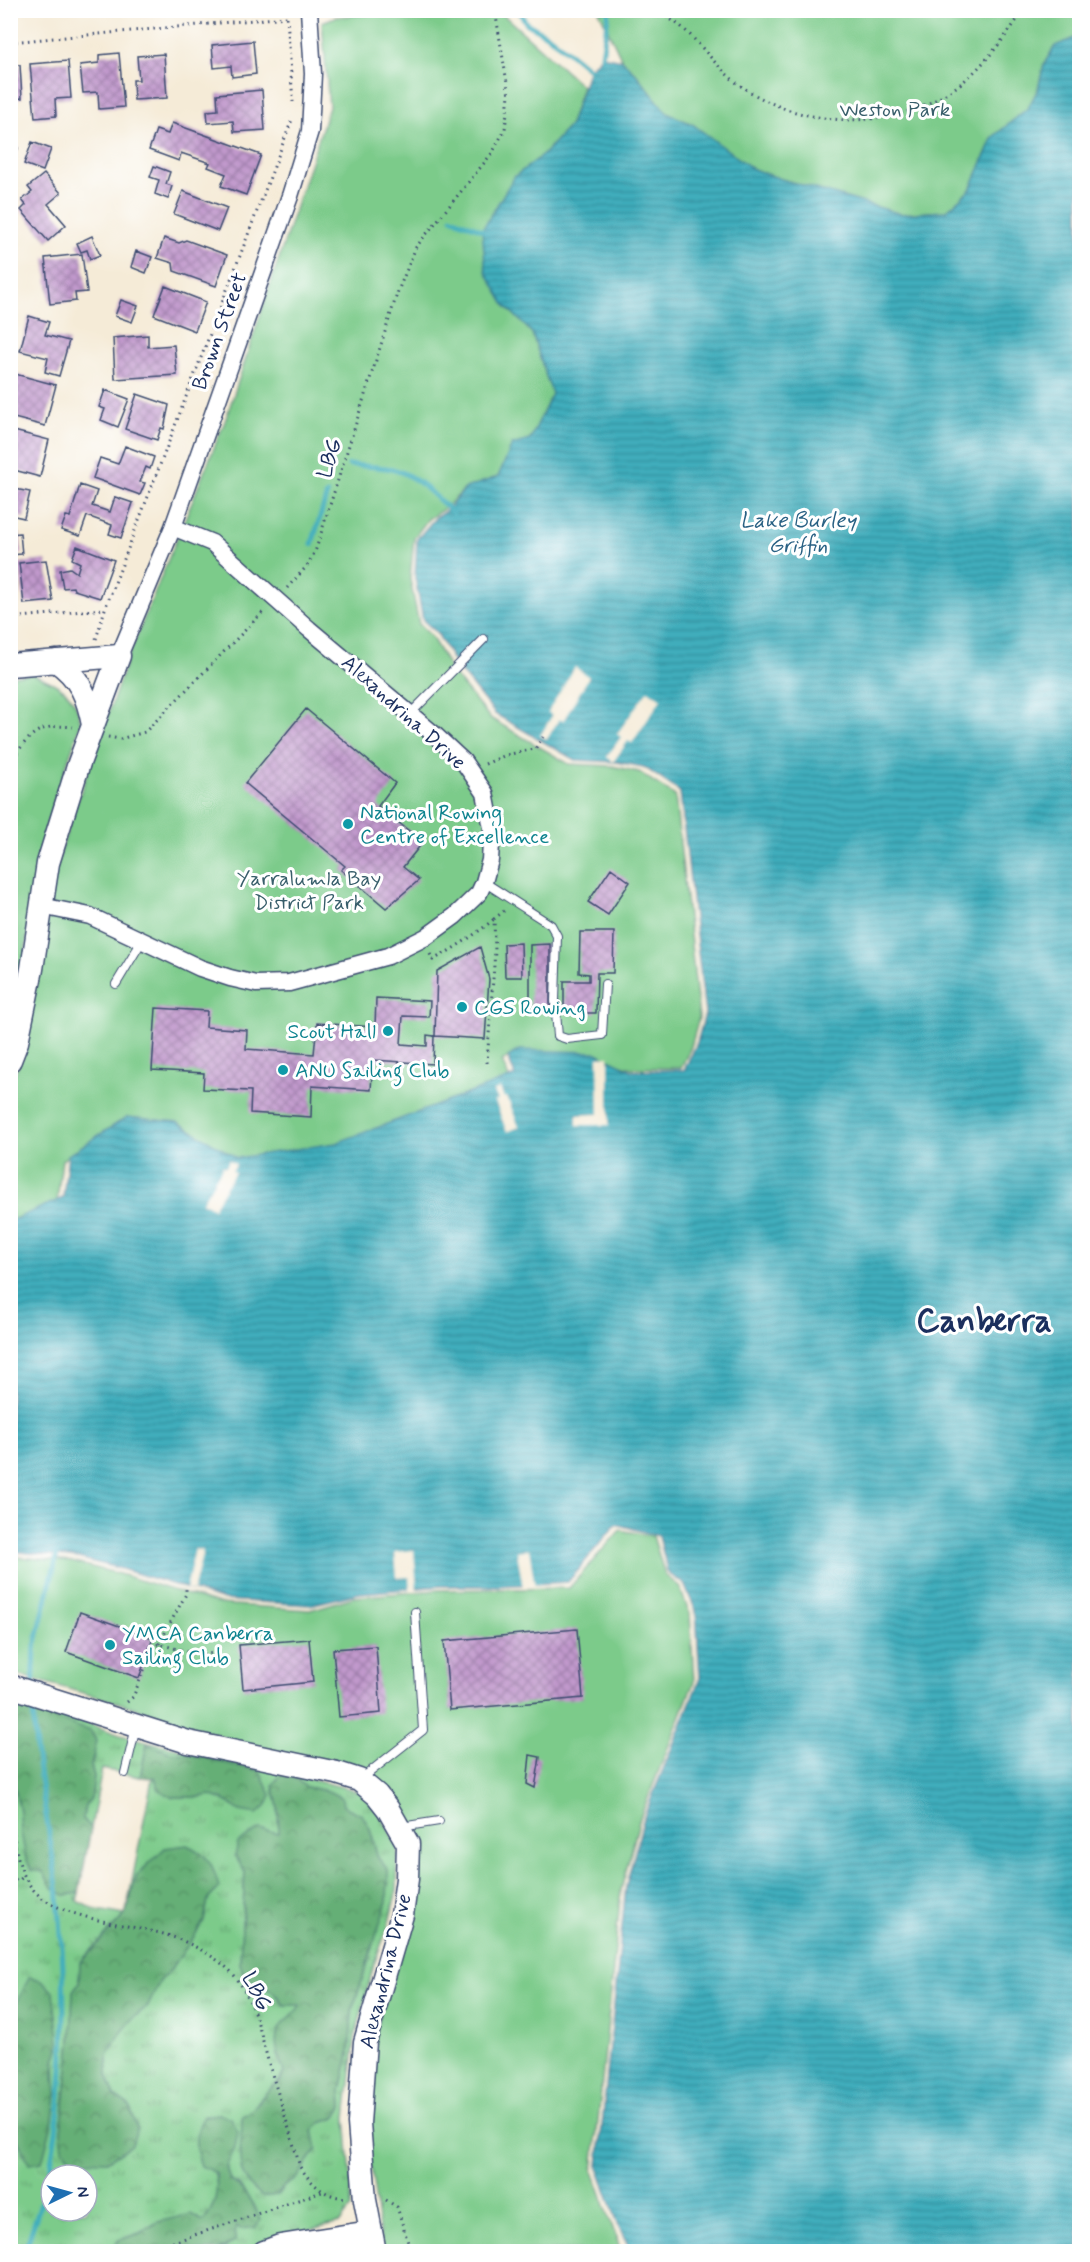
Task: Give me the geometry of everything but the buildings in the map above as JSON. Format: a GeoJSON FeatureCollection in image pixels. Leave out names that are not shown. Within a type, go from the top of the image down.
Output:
{"type":"FeatureCollection","features":[{"type":"Feature","properties":{"kind":"main road"},"geometry":{"type":"LineString","coordinates":[[10,665],[119,656],[92,729],[48,863],[32,969],[17,1042],[10,1060]]}},
{"type":"Feature","properties":{"kind":"main road"},"geometry":{"type":"LineString","coordinates":[[56,661],[69,670],[81,685],[89,701],[92,729]]}},
{"type":"Feature","properties":{"kind":"main road","name":"Alexandrina Drive"},"geometry":{"type":"LineString","coordinates":[[25,1691],[188,1742],[337,1773],[359,1780],[377,1795],[388,1809],[408,1844],[407,1879],[402,1915],[365,2042],[359,2123],[365,2200],[372,2242]]}},
{"type":"Feature","properties":{"kind":"main road"},"geometry":{"type":"LineString","coordinates":[[264,2252],[280,2246],[372,2242]]}},
{"type":"Feature","properties":{"kind":"street","name":"Brown Street"},"geometry":{"type":"LineString","coordinates":[[119,656],[173,527],[290,196],[310,131],[313,74],[309,13]]}},
{"type":"Feature","properties":{"kind":"street","name":"Alexandrina Drive"},"geometry":{"type":"LineString","coordinates":[[41,906],[90,916],[200,968],[230,978],[256,984],[289,983],[388,956],[426,938],[455,916],[479,893],[484,882],[490,860],[492,828],[484,793],[463,761],[212,543],[173,527]]}},
{"type":"Feature","properties":{"kind":"lane"},"geometry":{"type":"LineString","coordinates":[[410,714],[484,639]]}},
{"type":"Feature","properties":{"kind":"lane"},"geometry":{"type":"LineString","coordinates":[[484,882],[551,925],[557,936],[555,1001],[558,1036],[567,1039],[602,1035],[605,984]]}},
{"type":"Feature","properties":{"kind":"lane"},"geometry":{"type":"LineString","coordinates":[[116,984],[142,941]]}},
{"type":"Feature","properties":{"kind":"lane"},"geometry":{"type":"LineString","coordinates":[[359,1780],[423,1730],[415,1612]]}},
{"type":"Feature","properties":{"kind":"lane"},"geometry":{"type":"LineString","coordinates":[[125,1773],[136,1726]]}},
{"type":"Feature","properties":{"kind":"lane"},"geometry":{"type":"LineString","coordinates":[[398,1827],[440,1821]]}},
{"type":"Feature","properties":{"kind":"path"},"geometry":{"type":"LineString","coordinates":[[10,42],[351,10]]}},
{"type":"Feature","properties":{"kind":"path","name":"LBG"},"geometry":{"type":"LineString","coordinates":[[10,763],[33,734],[48,726],[92,729],[120,739],[145,732],[307,566],[316,549],[398,291],[416,247],[494,152],[505,129],[509,95],[495,10]]}},
{"type":"Feature","properties":{"kind":"path"},"geometry":{"type":"LineString","coordinates":[[656,10],[685,29],[742,87],[769,103],[808,116],[828,120],[858,121],[889,117],[918,108],[946,94],[971,75],[992,53],[1024,10]]}},
{"type":"Feature","properties":{"kind":"path"},"geometry":{"type":"LineString","coordinates":[[287,17],[293,104]]}},
{"type":"Feature","properties":{"kind":"path"},"geometry":{"type":"LineString","coordinates":[[90,658],[105,609],[294,115]]}},
{"type":"Feature","properties":{"kind":"path"},"geometry":{"type":"LineString","coordinates":[[10,618],[105,609]]}},
{"type":"Feature","properties":{"kind":"path"},"geometry":{"type":"LineString","coordinates":[[470,772],[506,755],[535,749],[543,737]]}},
{"type":"Feature","properties":{"kind":"path"},"geometry":{"type":"LineString","coordinates":[[487,1063],[495,951],[494,920],[514,902]]}},
{"type":"Feature","properties":{"kind":"path"},"geometry":{"type":"LineString","coordinates":[[121,1702],[127,1702],[133,1697],[154,1646],[159,1644],[186,1594],[186,1587]]}},
{"type":"Feature","properties":{"kind":"path"},"geometry":{"type":"LineString","coordinates":[[159,1644],[196,1654],[220,1653]]}},
{"type":"Feature","properties":{"kind":"path","name":"LBG"},"geometry":{"type":"LineString","coordinates":[[10,1804],[18,1857],[24,1875],[37,1895],[48,1903],[64,1909],[99,1920],[167,1935],[191,1945],[227,1968],[241,1984],[253,2010],[300,2167],[309,2180],[322,2192]]}},
{"type":"Feature","properties":{"kind":"path"},"geometry":{"type":"LineString","coordinates":[[10,1877],[18,1881],[24,1875]]}},
{"type":"Feature","properties":{"kind":"path"},"geometry":{"type":"LineString","coordinates":[[144,2252],[322,2192],[332,2196],[385,2200],[397,2207],[411,2252]]}},
{"type":"Feature","properties":{"kind":"green space","name":"Yarralumla Bay District Park"},"geometry":{"type":"Polygon","coordinates":[[[398,11],[499,11],[582,86],[570,125],[543,155],[514,177],[505,305],[532,333],[552,394],[530,440],[512,446],[498,477],[466,488],[444,509],[428,519],[414,538],[410,579],[419,624],[431,636],[452,672],[490,718],[569,764],[612,766],[639,772],[675,796],[699,1018],[691,1047],[681,1068],[632,1068],[590,1056],[514,1054],[502,1061],[510,1080],[332,1148],[237,1163],[122,1121],[62,1160],[57,1202],[11,1222],[10,1087],[25,1047],[55,871],[127,660],[225,421],[329,107],[322,22],[335,17],[398,11]]]}},
{"type":"Feature","properties":{"kind":"green space","name":"Weston Park"},"geometry":{"type":"Polygon","coordinates":[[[599,11],[1079,11],[1079,36],[1055,46],[1044,64],[1038,89],[1028,108],[993,137],[970,190],[946,211],[901,214],[753,169],[692,124],[667,113],[622,60],[599,11]]]}},
{"type":"Feature","properties":{"kind":"green space"},"geometry":{"type":"Polygon","coordinates":[[[32,674],[65,691],[79,712],[81,723],[48,819],[32,891],[25,959],[11,1020],[11,676],[32,674]]]}},
{"type":"Feature","properties":{"kind":"green space"},"geometry":{"type":"Polygon","coordinates":[[[620,1530],[653,1536],[665,1575],[679,1586],[690,1614],[694,1682],[640,1818],[621,1890],[593,2171],[621,2251],[382,2251],[366,2127],[373,2046],[415,1848],[345,1777],[126,1705],[11,1673],[10,1556],[72,1562],[219,1604],[310,1610],[354,1597],[437,1590],[569,1588],[620,1530]]]}},
{"type":"Feature","properties":{"kind":"green space"},"geometry":{"type":"Polygon","coordinates":[[[11,1696],[120,1735],[351,1789],[366,1796],[382,1817],[398,1848],[397,1890],[388,1927],[374,1964],[355,2038],[346,2118],[351,2208],[340,2223],[281,2237],[243,2251],[217,2251],[226,2248],[236,2226],[255,2208],[239,2185],[230,2181],[226,2167],[231,2118],[219,2114],[204,2116],[218,2192],[211,2211],[203,2221],[158,2222],[140,2233],[119,2240],[110,2251],[11,2251],[11,2126],[18,2144],[41,2162],[56,2093],[55,2061],[59,2048],[53,1993],[21,1997],[11,2018],[10,1771],[20,1811],[21,1832],[52,1887],[64,1895],[79,1893],[77,1901],[93,1909],[125,1915],[80,1962],[79,1983],[73,1991],[71,2043],[61,2132],[92,2159],[107,2161],[130,2107],[115,2096],[107,2075],[108,2054],[134,2017],[148,2006],[160,1981],[172,1968],[204,1921],[208,1899],[219,1888],[137,1875],[126,1912],[152,1779],[155,1778],[171,1797],[210,1795],[224,1800],[240,1811],[259,1771],[169,1752],[147,1744],[140,1777],[102,1769],[91,1828],[83,1819],[85,1805],[91,1799],[94,1776],[91,1766],[95,1755],[89,1731],[11,1702],[11,1696]],[[296,1779],[273,1785],[278,1807],[279,1833],[245,1872],[240,1963],[256,1988],[273,1992],[284,2005],[301,2004],[296,2014],[285,2022],[277,2052],[284,2072],[282,2076],[252,2110],[242,2116],[242,2128],[277,2195],[284,2186],[295,2180],[317,2149],[313,2131],[320,2123],[335,2118],[342,2107],[341,2090],[349,2054],[352,2011],[373,1947],[388,1870],[378,1858],[370,1829],[362,1815],[343,1806],[327,1791],[306,1787],[296,1779]]]}},
{"type":"Feature","properties":{"kind":"green space"},"geometry":{"type":"Polygon","coordinates":[[[10,1702],[90,1731],[97,1741],[91,1766],[94,1776],[91,1799],[85,1805],[83,1819],[91,1828],[79,1893],[64,1895],[52,1887],[43,1872],[32,1870],[26,1859],[20,1811],[11,1771],[10,1702]]]}},
{"type":"Feature","properties":{"kind":"green space"},"geometry":{"type":"Polygon","coordinates":[[[147,1744],[169,1752],[260,1771],[271,1795],[266,1806],[257,1814],[240,1811],[224,1800],[210,1795],[171,1797],[159,1790],[155,1778],[140,1777],[147,1744]]]}},
{"type":"Feature","properties":{"kind":"green space"},"geometry":{"type":"Polygon","coordinates":[[[280,1775],[296,1779],[306,1787],[328,1791],[342,1798],[343,1806],[362,1815],[370,1829],[378,1858],[388,1870],[387,1901],[352,2011],[349,2054],[341,2090],[342,2107],[335,2118],[320,2123],[313,2131],[317,2149],[295,2180],[284,2186],[277,2195],[263,2197],[252,2188],[242,2170],[240,2151],[242,2116],[253,2109],[269,2090],[280,2082],[284,2072],[276,2046],[277,2034],[284,2022],[300,2005],[284,2005],[275,1993],[246,1982],[240,1963],[245,1872],[235,1856],[238,1843],[259,1829],[279,1833],[278,1807],[273,1785],[280,1775]]]}},
{"type":"Feature","properties":{"kind":"green space"},"geometry":{"type":"Polygon","coordinates":[[[187,1845],[206,1857],[215,1873],[219,1888],[208,1899],[204,1921],[172,1968],[160,1981],[148,2006],[134,2017],[108,2054],[107,2075],[115,2096],[130,2107],[137,2128],[132,2145],[107,2161],[72,2160],[63,2149],[61,2132],[71,2043],[73,1991],[79,1983],[80,1963],[125,1915],[137,1875],[165,1848],[187,1845]]]}},
{"type":"Feature","properties":{"kind":"green space"},"geometry":{"type":"Polygon","coordinates":[[[29,1977],[42,1980],[53,1992],[59,2048],[55,2061],[56,2093],[53,2119],[42,2162],[29,2164],[11,2126],[10,2018],[29,1977]]]}},
{"type":"Feature","properties":{"kind":"green space"},"geometry":{"type":"Polygon","coordinates":[[[219,2114],[231,2118],[238,2132],[235,2148],[226,2167],[230,2181],[245,2192],[255,2209],[260,2220],[256,2227],[241,2229],[236,2226],[235,2242],[217,2251],[110,2251],[119,2240],[140,2233],[158,2222],[191,2214],[203,2221],[213,2204],[217,2180],[216,2173],[201,2166],[196,2135],[204,2116],[219,2114]]]}},
{"type":"Feature","properties":{"kind":"water","name":"Lake Burley Griffin"},"geometry":{"type":"Polygon","coordinates":[[[1079,36],[1079,2251],[631,2251],[619,2227],[598,2166],[626,1886],[645,1814],[700,1678],[696,1611],[684,1584],[668,1573],[659,1536],[616,1524],[568,1582],[442,1586],[360,1593],[310,1605],[224,1600],[78,1558],[11,1551],[10,1221],[63,1198],[68,1155],[127,1117],[178,1122],[237,1158],[336,1143],[515,1076],[508,1057],[519,1050],[595,1052],[633,1071],[684,1070],[697,1043],[705,1014],[680,792],[644,767],[617,762],[575,760],[495,714],[457,667],[437,633],[423,620],[415,578],[417,539],[466,488],[498,477],[512,445],[530,440],[552,394],[532,333],[505,305],[486,272],[482,230],[514,177],[543,155],[570,125],[589,69],[602,56],[622,60],[667,113],[692,124],[753,169],[901,214],[946,211],[970,190],[993,137],[1028,108],[1038,89],[1044,64],[1055,46],[1079,36]]]}},
{"type":"Feature","properties":{"kind":"pier"},"geometry":{"type":"Polygon","coordinates":[[[575,667],[589,677],[563,721],[559,719],[547,739],[540,736],[552,716],[548,712],[575,667]]]}},
{"type":"Feature","properties":{"kind":"pier"},"geometry":{"type":"Polygon","coordinates":[[[648,690],[661,699],[632,743],[628,741],[613,762],[607,757],[621,737],[617,734],[648,690]]]}},
{"type":"Feature","properties":{"kind":"pier"},"geometry":{"type":"Polygon","coordinates":[[[609,1056],[609,1125],[577,1125],[577,1115],[599,1114],[598,1057],[609,1056]]]}},
{"type":"Feature","properties":{"kind":"pier"},"geometry":{"type":"Polygon","coordinates":[[[500,1088],[504,1098],[507,1097],[519,1127],[507,1132],[495,1101],[498,1100],[494,1091],[500,1088]]]}},
{"type":"Feature","properties":{"kind":"pier"},"geometry":{"type":"Polygon","coordinates":[[[229,1160],[236,1164],[232,1171],[235,1172],[213,1208],[202,1202],[223,1166],[226,1167],[229,1160]]]}},
{"type":"Feature","properties":{"kind":"pier"},"geometry":{"type":"Polygon","coordinates":[[[195,1549],[203,1551],[193,1591],[186,1589],[195,1549]]]}},
{"type":"Feature","properties":{"kind":"pier"},"geometry":{"type":"Polygon","coordinates":[[[529,1549],[535,1587],[523,1588],[517,1551],[529,1549]]]}},
{"type":"Feature","properties":{"kind":"pier"},"geometry":{"type":"Polygon","coordinates":[[[414,1550],[417,1591],[410,1592],[409,1577],[397,1578],[395,1552],[414,1550]]]}},
{"type":"Feature","properties":{"kind":"waterway"},"geometry":{"type":"LineString","coordinates":[[519,10],[526,23],[550,37],[589,69]]}},
{"type":"Feature","properties":{"kind":"waterway"},"geometry":{"type":"LineString","coordinates":[[602,56],[609,10]]}},
{"type":"Feature","properties":{"kind":"waterway"},"geometry":{"type":"LineString","coordinates":[[452,218],[482,230]]}},
{"type":"Feature","properties":{"kind":"waterway"},"geometry":{"type":"LineString","coordinates":[[349,465],[381,467],[401,472],[425,487],[453,513]]}},
{"type":"Feature","properties":{"kind":"waterway"},"geometry":{"type":"LineString","coordinates":[[312,544],[327,494]]}},
{"type":"Feature","properties":{"kind":"waterway"},"geometry":{"type":"LineString","coordinates":[[33,1689],[35,1647],[57,1555]]}},
{"type":"Feature","properties":{"kind":"waterway"},"geometry":{"type":"LineString","coordinates":[[25,2252],[50,2169],[60,2099],[64,2028],[63,1958],[57,1888],[36,1746],[33,1698]]}},
{"type":"Feature","properties":{"kind":"place","name":"National Rowing Centre of Excellence"},"geometry":{"type":"Point","coordinates":[348,824]}},
{"type":"Feature","properties":{"kind":"place","name":"CGS Rowing"},"geometry":{"type":"Point","coordinates":[462,1007]}},
{"type":"Feature","properties":{"kind":"place","name":"Scout Hall"},"geometry":{"type":"Point","coordinates":[388,1031]}},
{"type":"Feature","properties":{"kind":"place","name":"ANU Sailing Club"},"geometry":{"type":"Point","coordinates":[283,1070]}},
{"type":"Feature","properties":{"kind":"place","name":"YMCA Canberra Sailing Club"},"geometry":{"type":"Point","coordinates":[110,1645]}},
{"type":"Feature","properties":{"kind":"district","name":"Canberra"},"geometry":{"type":"Point","coordinates":[984,1319]}}]}
